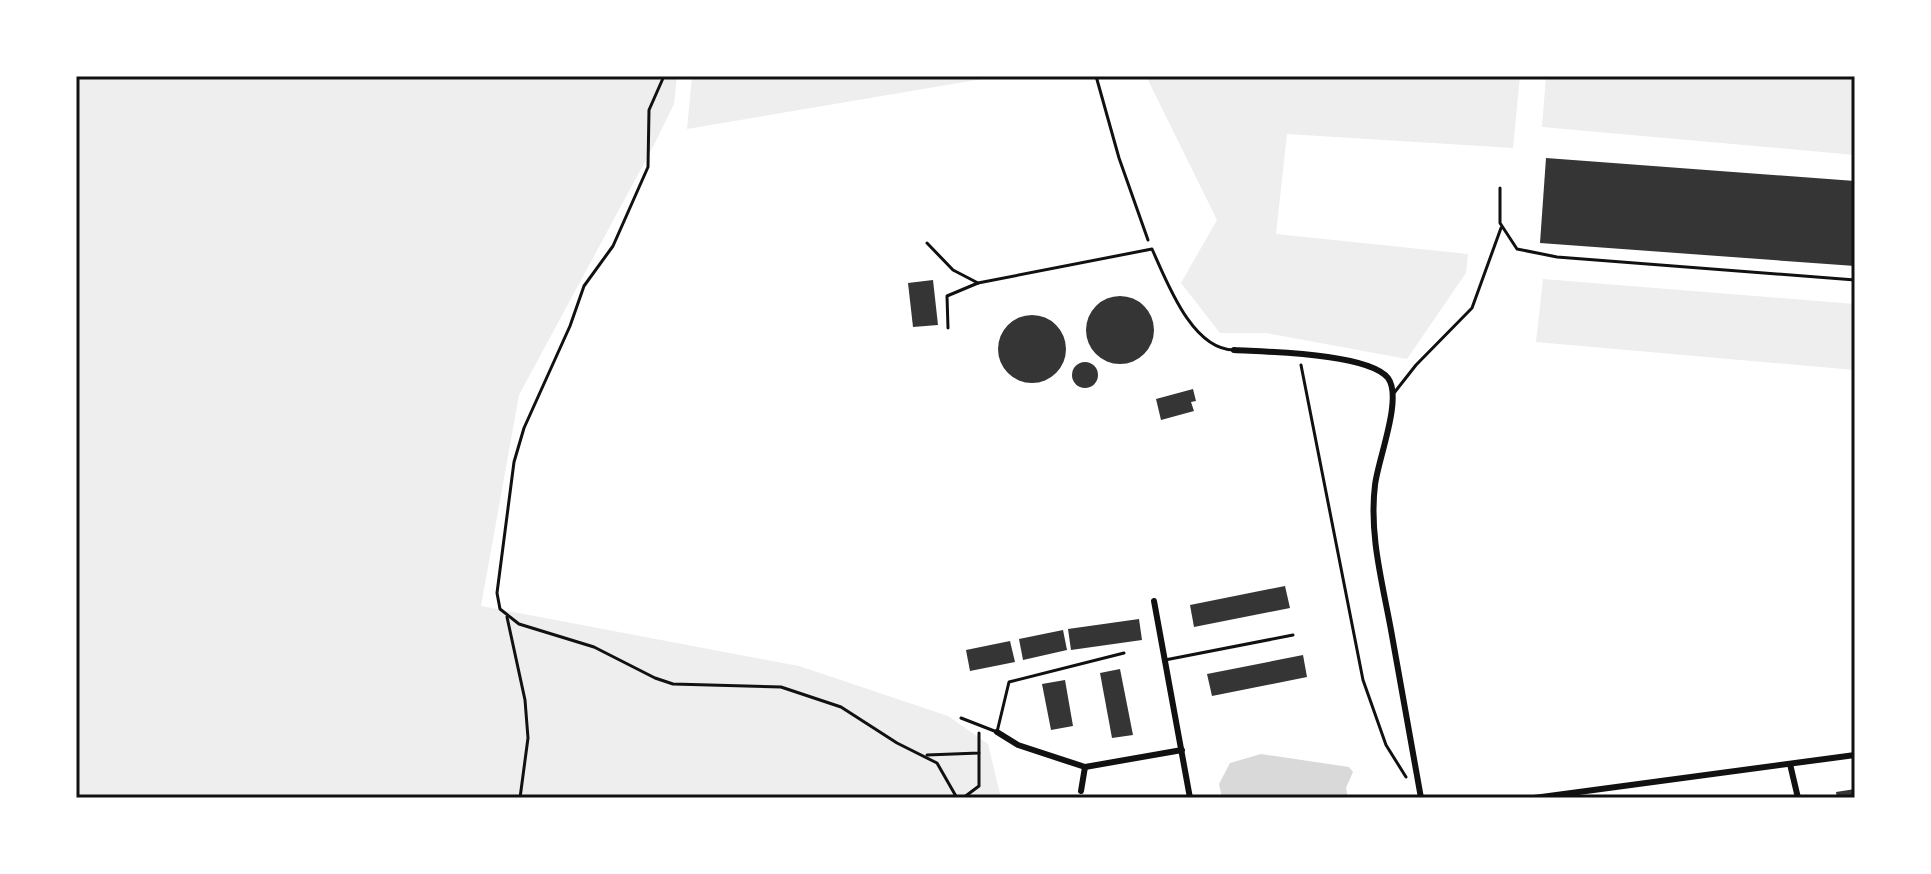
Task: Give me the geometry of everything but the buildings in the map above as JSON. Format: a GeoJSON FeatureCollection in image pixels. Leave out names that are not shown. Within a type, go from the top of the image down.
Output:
{"type":"FeatureCollection","features":[{"type":"Feature","properties":{"kind":"street"},"geometry":{"type":"LineString","coordinates":[[1234,350],[1298,353],[1365,366],[1385,374],[1394,393],[1375,485],[1373,535],[1421,798]]}},
{"type":"Feature","properties":{"kind":"street"},"geometry":{"type":"LineString","coordinates":[[1154,601],[1190,798]]}},
{"type":"Feature","properties":{"kind":"street"},"geometry":{"type":"LineString","coordinates":[[997,732],[1018,745],[1085,767],[1182,750]]}},
{"type":"Feature","properties":{"kind":"street"},"geometry":{"type":"LineString","coordinates":[[1534,798],[1855,755]]}},
{"type":"Feature","properties":{"kind":"street"},"geometry":{"type":"LineString","coordinates":[[1790,764],[1798,798]]}},
{"type":"Feature","properties":{"kind":"street"},"geometry":{"type":"LineString","coordinates":[[1081,795],[1085,767]]}},
{"type":"Feature","properties":{"kind":"lane"},"geometry":{"type":"LineString","coordinates":[[1394,393],[1416,365],[1472,308],[1502,226],[1500,188]]}},
{"type":"Feature","properties":{"kind":"lane"},"geometry":{"type":"LineString","coordinates":[[1502,226],[1517,249],[1557,257],[1855,280]]}},
{"type":"Feature","properties":{"kind":"lane"},"geometry":{"type":"LineString","coordinates":[[927,243],[953,270],[978,283]]}},
{"type":"Feature","properties":{"kind":"lane"},"geometry":{"type":"LineString","coordinates":[[948,328],[947,296],[978,283],[1152,249],[1173,294],[1203,339],[1221,350],[1234,350]]}},
{"type":"Feature","properties":{"kind":"lane"},"geometry":{"type":"LineString","coordinates":[[1165,660],[1293,635]]}},
{"type":"Feature","properties":{"kind":"lane"},"geometry":{"type":"LineString","coordinates":[[961,718],[997,732],[1009,682],[1124,653]]}},
{"type":"Feature","properties":{"kind":"path"},"geometry":{"type":"LineString","coordinates":[[664,76],[649,110],[648,167],[613,246],[584,286],[570,326],[524,428],[514,462],[497,593],[500,609],[519,624],[594,647],[673,684],[781,687],[841,707],[897,743],[925,755],[948,778],[957,798]]}},
{"type":"Feature","properties":{"kind":"path"},"geometry":{"type":"LineString","coordinates":[[1096,76],[1119,158],[1152,249]]}},
{"type":"Feature","properties":{"kind":"path"},"geometry":{"type":"LineString","coordinates":[[1298,353],[1363,680],[1386,745],[1410,783]]}},
{"type":"Feature","properties":{"kind":"path"},"geometry":{"type":"LineString","coordinates":[[507,617],[525,700],[528,738],[520,798]]}},
{"type":"Feature","properties":{"kind":"path"},"geometry":{"type":"LineString","coordinates":[[963,798],[979,786],[979,725]]}},
{"type":"Feature","properties":{"kind":"path"},"geometry":{"type":"LineString","coordinates":[[925,755],[979,753]]}},
{"type":"Feature","properties":{"kind":"shaded area"},"geometry":{"type":"Polygon","coordinates":[[[76,76],[677,76],[674,104],[655,143],[519,395],[481,606],[799,666],[948,716],[988,744],[1001,798],[76,798],[76,76]]]}},
{"type":"Feature","properties":{"kind":"shaded area"},"geometry":{"type":"Polygon","coordinates":[[[692,76],[1000,76],[687,129],[692,76]]]}},
{"type":"Feature","properties":{"kind":"shaded area"},"geometry":{"type":"Polygon","coordinates":[[[1146,76],[1520,76],[1513,148],[1287,134],[1276,234],[1468,254],[1466,273],[1407,359],[1266,333],[1220,333],[1181,283],[1217,220],[1146,76]]]}},
{"type":"Feature","properties":{"kind":"shaded area"},"geometry":{"type":"Polygon","coordinates":[[[1546,76],[1855,76],[1855,155],[1542,127],[1546,76]]]}},
{"type":"Feature","properties":{"kind":"shaded area"},"geometry":{"type":"Polygon","coordinates":[[[1543,279],[1855,304],[1855,370],[1536,342],[1543,279]]]}},
{"type":"Feature","properties":{"kind":"shaded area"},"geometry":{"type":"Polygon","coordinates":[[[1261,754],[1349,767],[1353,772],[1346,788],[1348,798],[1222,798],[1219,784],[1230,763],[1261,754]]]}}]}
